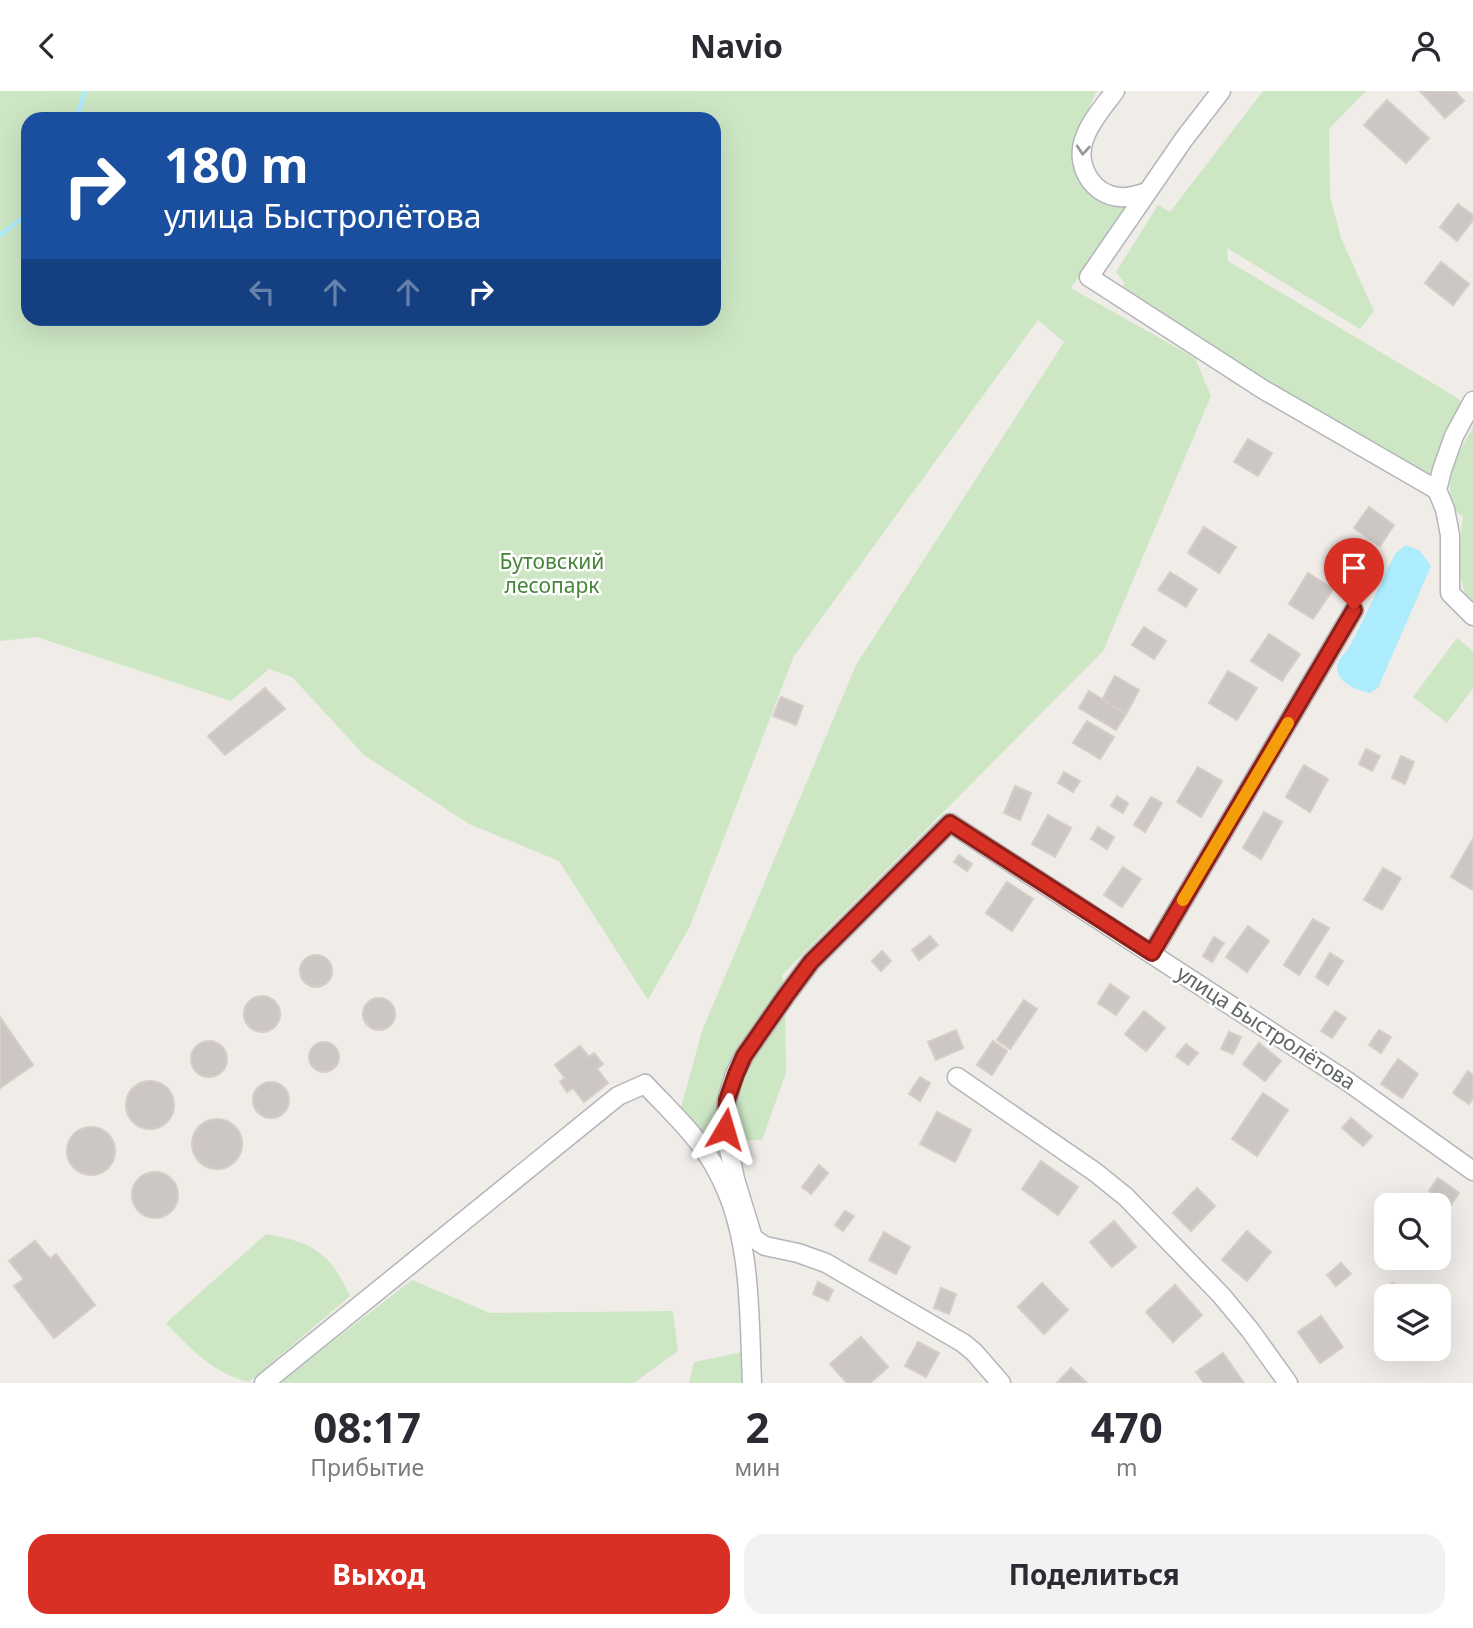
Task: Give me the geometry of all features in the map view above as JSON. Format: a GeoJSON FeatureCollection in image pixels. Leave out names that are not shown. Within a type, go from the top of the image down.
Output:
{"type":"FeatureCollection","features":[{"type":"Feature","properties":{"kind":"street"},"geometry":{"type":"LineString","coordinates":[[1115,91],[1084,138],[1084,169],[1095,187],[1106,194],[1125,197],[1147,192]]}},
{"type":"Feature","properties":{"kind":"street"},"geometry":{"type":"LineString","coordinates":[[1221,91],[1089,277],[1265,390],[1437,490]]}},
{"type":"Feature","properties":{"kind":"street"},"geometry":{"type":"LineString","coordinates":[[1473,401],[1454,436],[1441,470],[1437,490],[1445,509],[1450,535],[1450,593],[1473,616]]}},
{"type":"Feature","properties":{"kind":"street"},"geometry":{"type":"LineString","coordinates":[[1152,953],[1354,610]]}},
{"type":"Feature","properties":{"kind":"street","name":"улица Быстролётова"},"geometry":{"type":"LineString","coordinates":[[1002,1383],[974,1352],[962,1343],[826,1263],[798,1253],[765,1246],[753,1238],[725,1129],[727,1100],[744,1056],[785,997],[811,962],[950,823],[1347,1081],[1473,1171]]}},
{"type":"Feature","properties":{"kind":"street"},"geometry":{"type":"LineString","coordinates":[[957,1077],[1095,1172],[1126,1197],[1221,1295],[1288,1383]]}},
{"type":"Feature","properties":{"kind":"street"},"geometry":{"type":"LineString","coordinates":[[264,1383],[618,1096],[645,1084],[702,1149],[718,1172],[733,1210],[748,1285],[752,1383]]}},
{"type":"Feature","properties":{"kind":"green space","name":"Бутовский лесопарк"},"geometry":{"type":"Polygon","coordinates":[[[0,91],[1097,91],[1079,129],[1077,156],[1128,206],[1071,288],[1195,358],[1211,396],[1103,651],[782,975],[785,997],[786,1073],[762,1140],[707,1141],[680,1111],[702,1031],[856,665],[1064,342],[1038,320],[794,656],[690,926],[648,1000],[559,861],[469,824],[364,755],[292,677],[269,669],[231,701],[37,637],[0,641],[0,91]]]}},
{"type":"Feature","properties":{"kind":"green space"},"geometry":{"type":"Polygon","coordinates":[[[1263,91],[1366,91],[1329,129],[1330,196],[1341,238],[1374,311],[1360,329],[1227,248],[1228,261],[1459,399],[1461,402],[1430,475],[1425,476],[1252,372],[1123,287],[1124,283],[1116,272],[1158,205],[1170,212],[1263,91]]]}},
{"type":"Feature","properties":{"kind":"green space"},"geometry":{"type":"Polygon","coordinates":[[[1473,428],[1473,605],[1467,596],[1461,574],[1463,516],[1453,505],[1450,480],[1455,462],[1473,428]]]}},
{"type":"Feature","properties":{"kind":"green space"},"geometry":{"type":"Polygon","coordinates":[[[1457,638],[1473,651],[1473,688],[1447,723],[1413,697],[1457,638]]]}},
{"type":"Feature","properties":{"kind":"green space"},"geometry":{"type":"Polygon","coordinates":[[[266,1234],[296,1241],[318,1251],[335,1269],[350,1296],[249,1382],[224,1373],[214,1366],[194,1351],[166,1323],[266,1234]]]}},
{"type":"Feature","properties":{"kind":"green space"},"geometry":{"type":"Polygon","coordinates":[[[412,1280],[490,1313],[673,1311],[678,1351],[634,1383],[279,1383],[412,1280]]]}},
{"type":"Feature","properties":{"kind":"green space"},"geometry":{"type":"Polygon","coordinates":[[[747,1351],[747,1383],[689,1383],[694,1362],[747,1351]]]}},
{"type":"Feature","properties":{"kind":"water"},"geometry":{"type":"Polygon","coordinates":[[[1406,545],[1420,551],[1431,566],[1378,688],[1370,693],[1352,687],[1340,677],[1337,669],[1395,554],[1406,545]]]}},
{"type":"Feature","properties":{"kind":"building"},"geometry":{"type":"Polygon","coordinates":[[[1420,91],[1455,91],[1464,101],[1445,118],[1420,91]]]}},
{"type":"Feature","properties":{"kind":"building"},"geometry":{"type":"Polygon","coordinates":[[[1387,100],[1429,138],[1406,163],[1364,125],[1387,100]]]}},
{"type":"Feature","properties":{"kind":"building"},"geometry":{"type":"Polygon","coordinates":[[[1458,204],[1473,215],[1473,220],[1457,241],[1440,227],[1458,204]]]}},
{"type":"Feature","properties":{"kind":"building"},"geometry":{"type":"Polygon","coordinates":[[[1441,262],[1469,284],[1453,305],[1425,283],[1441,262]]]}},
{"type":"Feature","properties":{"kind":"building"},"geometry":{"type":"Polygon","coordinates":[[[1248,439],[1272,453],[1258,476],[1234,462],[1248,439]]]}},
{"type":"Feature","properties":{"kind":"building"},"geometry":{"type":"Polygon","coordinates":[[[1369,507],[1394,525],[1380,546],[1354,528],[1369,507]]]}},
{"type":"Feature","properties":{"kind":"building"},"geometry":{"type":"Polygon","coordinates":[[[1204,527],[1236,547],[1219,573],[1188,553],[1204,527]]]}},
{"type":"Feature","properties":{"kind":"building"},"geometry":{"type":"Polygon","coordinates":[[[1170,572],[1197,589],[1186,607],[1158,590],[1170,572]]]}},
{"type":"Feature","properties":{"kind":"building"},"geometry":{"type":"Polygon","coordinates":[[[1308,573],[1333,589],[1313,619],[1289,604],[1308,573]]]}},
{"type":"Feature","properties":{"kind":"building"},"geometry":{"type":"Polygon","coordinates":[[[1144,627],[1166,641],[1154,659],[1132,645],[1144,627]]]}},
{"type":"Feature","properties":{"kind":"building"},"geometry":{"type":"Polygon","coordinates":[[[1269,634],[1300,654],[1282,681],[1251,661],[1269,634]]]}},
{"type":"Feature","properties":{"kind":"building"},"geometry":{"type":"Polygon","coordinates":[[[1228,671],[1257,688],[1237,720],[1209,703],[1228,671]]]}},
{"type":"Feature","properties":{"kind":"building"},"geometry":{"type":"Polygon","coordinates":[[[1115,676],[1139,690],[1126,714],[1102,700],[1115,676]]]}},
{"type":"Feature","properties":{"kind":"building"},"geometry":{"type":"Polygon","coordinates":[[[265,688],[285,709],[225,755],[208,736],[265,688]]]}},
{"type":"Feature","properties":{"kind":"building"},"geometry":{"type":"Polygon","coordinates":[[[1089,691],[1126,714],[1116,730],[1079,708],[1089,691]]]}},
{"type":"Feature","properties":{"kind":"building"},"geometry":{"type":"Polygon","coordinates":[[[781,697],[803,706],[796,725],[773,716],[781,697]]]}},
{"type":"Feature","properties":{"kind":"building"},"geometry":{"type":"Polygon","coordinates":[[[1087,721],[1114,737],[1100,759],[1073,743],[1087,721]]]}},
{"type":"Feature","properties":{"kind":"building"},"geometry":{"type":"Polygon","coordinates":[[[1366,749],[1380,756],[1372,771],[1359,764],[1366,749]]]}},
{"type":"Feature","properties":{"kind":"building"},"geometry":{"type":"Polygon","coordinates":[[[1401,756],[1414,762],[1405,784],[1392,778],[1401,756]]]}},
{"type":"Feature","properties":{"kind":"building"},"geometry":{"type":"Polygon","coordinates":[[[1304,765],[1328,779],[1310,812],[1286,797],[1304,765]]]}},
{"type":"Feature","properties":{"kind":"building"},"geometry":{"type":"Polygon","coordinates":[[[1198,767],[1222,781],[1201,817],[1177,802],[1198,767]]]}},
{"type":"Feature","properties":{"kind":"building"},"geometry":{"type":"Polygon","coordinates":[[[1064,772],[1080,781],[1073,792],[1058,783],[1064,772]]]}},
{"type":"Feature","properties":{"kind":"building"},"geometry":{"type":"Polygon","coordinates":[[[1015,786],[1031,793],[1020,820],[1004,813],[1015,786]]]}},
{"type":"Feature","properties":{"kind":"building"},"geometry":{"type":"Polygon","coordinates":[[[1117,796],[1128,803],[1123,813],[1111,806],[1117,796]]]}},
{"type":"Feature","properties":{"kind":"building"},"geometry":{"type":"Polygon","coordinates":[[[1151,797],[1162,803],[1145,832],[1134,825],[1151,797]]]}},
{"type":"Feature","properties":{"kind":"building"},"geometry":{"type":"Polygon","coordinates":[[[1264,812],[1282,822],[1261,859],[1243,848],[1264,812]]]}},
{"type":"Feature","properties":{"kind":"building"},"geometry":{"type":"Polygon","coordinates":[[[1048,815],[1071,828],[1055,857],[1032,844],[1048,815]]]}},
{"type":"Feature","properties":{"kind":"building"},"geometry":{"type":"Polygon","coordinates":[[[1098,827],[1114,837],[1107,849],[1091,839],[1098,827]]]}},
{"type":"Feature","properties":{"kind":"building"},"geometry":{"type":"Polygon","coordinates":[[[1473,839],[1473,890],[1451,877],[1473,839]]]}},
{"type":"Feature","properties":{"kind":"building"},"geometry":{"type":"Polygon","coordinates":[[[959,855],[972,864],[967,871],[954,862],[959,855]]]}},
{"type":"Feature","properties":{"kind":"building"},"geometry":{"type":"Polygon","coordinates":[[[1123,867],[1141,879],[1122,907],[1104,895],[1123,867]]]}},
{"type":"Feature","properties":{"kind":"building"},"geometry":{"type":"Polygon","coordinates":[[[1383,868],[1401,878],[1382,910],[1364,900],[1383,868]]]}},
{"type":"Feature","properties":{"kind":"building"},"geometry":{"type":"Polygon","coordinates":[[[1007,882],[1033,899],[1012,931],[986,913],[1007,882]]]}},
{"type":"Feature","properties":{"kind":"building"},"geometry":{"type":"Polygon","coordinates":[[[1313,919],[1329,928],[1299,975],[1284,965],[1313,919]]]}},
{"type":"Feature","properties":{"kind":"building"},"geometry":{"type":"Polygon","coordinates":[[[1248,926],[1269,941],[1247,972],[1226,957],[1248,926]]]}},
{"type":"Feature","properties":{"kind":"building"},"geometry":{"type":"Polygon","coordinates":[[[930,936],[938,945],[919,960],[912,950],[930,936]]]}},
{"type":"Feature","properties":{"kind":"building"},"geometry":{"type":"Polygon","coordinates":[[[1214,937],[1224,943],[1212,962],[1203,956],[1214,937]]]}},
{"type":"Feature","properties":{"kind":"building"},"geometry":{"type":"Polygon","coordinates":[[[882,951],[891,961],[881,971],[872,961],[882,951]]]}},
{"type":"Feature","properties":{"kind":"building"},"geometry":{"type":"Polygon","coordinates":[[[1330,953],[1343,961],[1328,985],[1316,977],[1330,953]]]}},
{"type":"Feature","properties":{"kind":"building"},"geometry":{"type":"Polygon","coordinates":[[[316,955],[328,959],[332,971],[328,983],[316,987],[304,983],[300,971],[304,959],[316,955]]]}},
{"type":"Feature","properties":{"kind":"building"},"geometry":{"type":"Polygon","coordinates":[[[1110,984],[1129,997],[1116,1015],[1098,1003],[1110,984]]]}},
{"type":"Feature","properties":{"kind":"building"},"geometry":{"type":"Polygon","coordinates":[[[262,996],[274,1002],[280,1014],[274,1026],[262,1032],[250,1026],[244,1014],[250,1002],[262,996]]]}},
{"type":"Feature","properties":{"kind":"building"},"geometry":{"type":"Polygon","coordinates":[[[379,998],[390,1003],[395,1014],[390,1025],[379,1030],[368,1025],[363,1014],[368,1003],[379,998]]]}},
{"type":"Feature","properties":{"kind":"building"},"geometry":{"type":"Polygon","coordinates":[[[1024,1000],[1037,1009],[1010,1049],[997,1040],[1024,1000]]]}},
{"type":"Feature","properties":{"kind":"building"},"geometry":{"type":"Polygon","coordinates":[[[1144,1011],[1165,1028],[1146,1051],[1125,1034],[1144,1011]]]}},
{"type":"Feature","properties":{"kind":"building"},"geometry":{"type":"Polygon","coordinates":[[[1335,1011],[1346,1018],[1332,1038],[1321,1031],[1335,1011]]]}},
{"type":"Feature","properties":{"kind":"building"},"geometry":{"type":"Polygon","coordinates":[[[0,1017],[33,1065],[0,1088],[0,1017]]]}},
{"type":"Feature","properties":{"kind":"building"},"geometry":{"type":"Polygon","coordinates":[[[956,1030],[963,1048],[936,1060],[928,1042],[956,1030]]]}},
{"type":"Feature","properties":{"kind":"building"},"geometry":{"type":"Polygon","coordinates":[[[1379,1030],[1391,1037],[1381,1053],[1369,1045],[1379,1030]]]}},
{"type":"Feature","properties":{"kind":"building"},"geometry":{"type":"Polygon","coordinates":[[[1229,1032],[1241,1037],[1233,1054],[1221,1049],[1229,1032]]]}},
{"type":"Feature","properties":{"kind":"building"},"geometry":{"type":"Polygon","coordinates":[[[209,1041],[222,1046],[227,1059],[222,1072],[209,1077],[196,1072],[191,1059],[196,1046],[209,1041]]]}},
{"type":"Feature","properties":{"kind":"building"},"geometry":{"type":"Polygon","coordinates":[[[993,1041],[1007,1051],[992,1075],[977,1065],[993,1041]]]}},
{"type":"Feature","properties":{"kind":"building"},"geometry":{"type":"Polygon","coordinates":[[[324,1042],[335,1046],[339,1057],[335,1068],[324,1072],[313,1068],[309,1057],[313,1046],[324,1042]]]}},
{"type":"Feature","properties":{"kind":"building"},"geometry":{"type":"Polygon","coordinates":[[[1259,1043],[1281,1061],[1265,1081],[1243,1064],[1259,1043]]]}},
{"type":"Feature","properties":{"kind":"building"},"geometry":{"type":"Polygon","coordinates":[[[1186,1044],[1198,1053],[1188,1065],[1176,1056],[1186,1044]]]}},
{"type":"Feature","properties":{"kind":"building"},"geometry":{"type":"Polygon","coordinates":[[[580,1046],[589,1057],[594,1053],[603,1064],[597,1069],[608,1083],[584,1102],[573,1088],[567,1092],[560,1082],[565,1078],[555,1065],[580,1046]]]}},
{"type":"Feature","properties":{"kind":"building"},"geometry":{"type":"Polygon","coordinates":[[[1398,1059],[1418,1074],[1402,1098],[1381,1084],[1398,1059]]]}},
{"type":"Feature","properties":{"kind":"building"},"geometry":{"type":"Polygon","coordinates":[[[1468,1071],[1473,1075],[1473,1098],[1469,1104],[1453,1093],[1468,1071]]]}},
{"type":"Feature","properties":{"kind":"building"},"geometry":{"type":"Polygon","coordinates":[[[920,1077],[930,1083],[920,1101],[909,1094],[920,1077]]]}},
{"type":"Feature","properties":{"kind":"building"},"geometry":{"type":"Polygon","coordinates":[[[150,1081],[167,1088],[174,1105],[167,1122],[150,1129],[133,1122],[126,1105],[133,1088],[150,1081]]]}},
{"type":"Feature","properties":{"kind":"building"},"geometry":{"type":"Polygon","coordinates":[[[271,1082],[284,1087],[289,1100],[284,1113],[271,1118],[258,1113],[253,1100],[258,1087],[271,1082]]]}},
{"type":"Feature","properties":{"kind":"building"},"geometry":{"type":"Polygon","coordinates":[[[1263,1093],[1288,1110],[1257,1156],[1232,1139],[1263,1093]]]}},
{"type":"Feature","properties":{"kind":"building"},"geometry":{"type":"Polygon","coordinates":[[[937,1112],[971,1130],[955,1162],[920,1144],[937,1112]]]}},
{"type":"Feature","properties":{"kind":"building"},"geometry":{"type":"Polygon","coordinates":[[[1351,1118],[1372,1136],[1363,1146],[1342,1128],[1351,1118]]]}},
{"type":"Feature","properties":{"kind":"building"},"geometry":{"type":"Polygon","coordinates":[[[217,1119],[234,1127],[242,1144],[234,1161],[217,1169],[200,1161],[192,1144],[200,1127],[217,1119]]]}},
{"type":"Feature","properties":{"kind":"building"},"geometry":{"type":"Polygon","coordinates":[[[91,1127],[108,1134],[115,1151],[108,1168],[91,1175],[74,1168],[67,1151],[74,1134],[91,1127]]]}},
{"type":"Feature","properties":{"kind":"building"},"geometry":{"type":"Polygon","coordinates":[[[1041,1161],[1078,1187],[1058,1215],[1022,1189],[1041,1161]]]}},
{"type":"Feature","properties":{"kind":"building"},"geometry":{"type":"Polygon","coordinates":[[[819,1165],[828,1173],[811,1194],[802,1187],[819,1165]]]}},
{"type":"Feature","properties":{"kind":"building"},"geometry":{"type":"Polygon","coordinates":[[[155,1172],[171,1179],[178,1195],[171,1211],[155,1218],[139,1211],[132,1195],[139,1179],[155,1172]]]}},
{"type":"Feature","properties":{"kind":"building"},"geometry":{"type":"Polygon","coordinates":[[[1438,1178],[1459,1193],[1451,1205],[1451,1193],[1429,1191],[1438,1178]]]}},
{"type":"Feature","properties":{"kind":"building"},"geometry":{"type":"Polygon","coordinates":[[[1197,1188],[1215,1206],[1191,1231],[1173,1213],[1197,1188]]]}},
{"type":"Feature","properties":{"kind":"building"},"geometry":{"type":"Polygon","coordinates":[[[845,1211],[854,1216],[843,1231],[835,1225],[845,1211]]]}},
{"type":"Feature","properties":{"kind":"building"},"geometry":{"type":"Polygon","coordinates":[[[1114,1221],[1136,1247],[1112,1267],[1090,1242],[1114,1221]]]}},
{"type":"Feature","properties":{"kind":"building"},"geometry":{"type":"Polygon","coordinates":[[[1247,1231],[1271,1252],[1247,1281],[1222,1260],[1247,1231]]]}},
{"type":"Feature","properties":{"kind":"building"},"geometry":{"type":"Polygon","coordinates":[[[884,1232],[910,1247],[896,1274],[869,1260],[884,1232]]]}},
{"type":"Feature","properties":{"kind":"building"},"geometry":{"type":"Polygon","coordinates":[[[35,1241],[50,1259],[56,1254],[95,1305],[54,1338],[14,1286],[24,1279],[9,1261],[35,1241]]]}},
{"type":"Feature","properties":{"kind":"building"},"geometry":{"type":"Polygon","coordinates":[[[1341,1263],[1351,1274],[1336,1286],[1327,1275],[1341,1263]]]}},
{"type":"Feature","properties":{"kind":"building"},"geometry":{"type":"Polygon","coordinates":[[[818,1282],[833,1290],[828,1301],[813,1294],[818,1282]]]}},
{"type":"Feature","properties":{"kind":"building"},"geometry":{"type":"Polygon","coordinates":[[[1042,1283],[1068,1310],[1044,1334],[1018,1307],[1042,1283]]]}},
{"type":"Feature","properties":{"kind":"building"},"geometry":{"type":"Polygon","coordinates":[[[1175,1285],[1202,1315],[1173,1342],[1146,1312],[1175,1285]]]}},
{"type":"Feature","properties":{"kind":"building"},"geometry":{"type":"Polygon","coordinates":[[[941,1288],[956,1294],[949,1314],[934,1308],[941,1288]]]}},
{"type":"Feature","properties":{"kind":"building"},"geometry":{"type":"Polygon","coordinates":[[[1321,1316],[1343,1347],[1320,1363],[1298,1332],[1321,1316]]]}},
{"type":"Feature","properties":{"kind":"building"},"geometry":{"type":"Polygon","coordinates":[[[861,1337],[888,1367],[870,1383],[847,1383],[830,1364],[861,1337]]]}},
{"type":"Feature","properties":{"kind":"building"},"geometry":{"type":"Polygon","coordinates":[[[918,1342],[939,1353],[926,1377],[905,1366],[918,1342]]]}},
{"type":"Feature","properties":{"kind":"building"},"geometry":{"type":"Polygon","coordinates":[[[1223,1353],[1244,1383],[1204,1383],[1196,1372],[1223,1353]]]}},
{"type":"Feature","properties":{"kind":"building"},"geometry":{"type":"Polygon","coordinates":[[[1071,1368],[1087,1383],[1057,1383],[1071,1368]]]}},
{"type":"Feature","properties":{"kind":"waterway"},"geometry":{"type":"LineString","coordinates":[[78,112],[85,91]]}},
{"type":"Feature","properties":{"kind":"waterway"},"geometry":{"type":"LineString","coordinates":[[0,235],[21,219]]}},
{"type":"Feature","properties":{"kind":"slow traffic"},"geometry":{"type":"LineString","coordinates":[[1183,900],[1288,723]]}},
{"type":"Feature","properties":{"kind":"route"},"geometry":{"type":"LineString","coordinates":[[725,1129],[727,1100],[744,1056],[785,997],[811,962],[950,823],[1152,953],[1354,610]]}}]}
